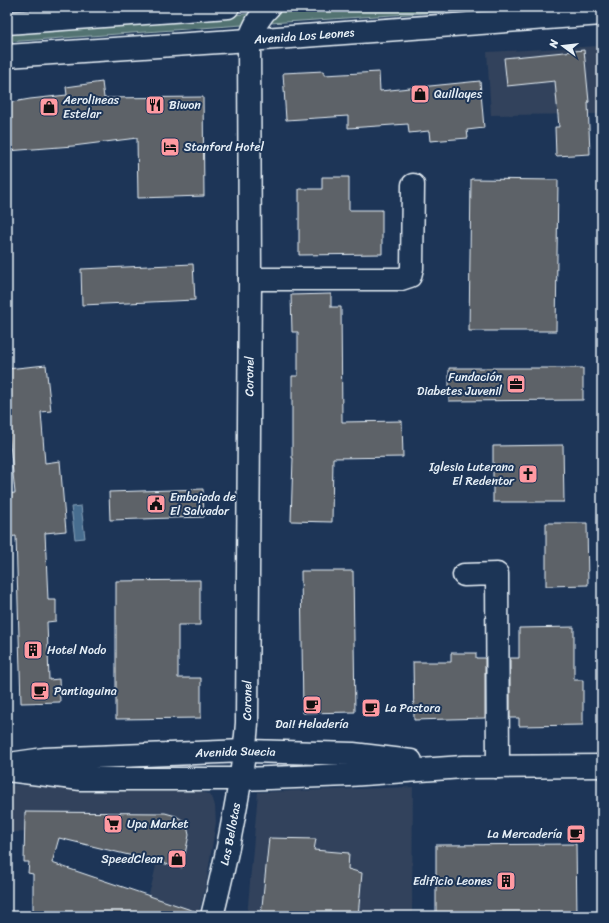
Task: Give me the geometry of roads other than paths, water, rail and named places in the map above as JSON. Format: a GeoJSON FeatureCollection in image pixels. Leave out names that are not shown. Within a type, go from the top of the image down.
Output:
{"type":"FeatureCollection","features":[{"type":"Feature","properties":{"kind":"street"},"geometry":{"type":"LineString","coordinates":[[7,23],[228,7]]}},
{"type":"Feature","properties":{"kind":"street","name":"Coronel"},"geometry":{"type":"LineString","coordinates":[[245,751],[247,715],[250,279],[249,40],[257,21],[269,7]]}},
{"type":"Feature","properties":{"kind":"street","name":"Avenida Los Leones"},"geometry":{"type":"LineString","coordinates":[[7,56],[602,14]]}},
{"type":"Feature","properties":{"kind":"street"},"geometry":{"type":"LineString","coordinates":[[250,279],[401,279],[410,276],[412,268],[413,185]]}},
{"type":"Feature","properties":{"kind":"street"},"geometry":{"type":"LineString","coordinates":[[464,575],[497,574],[498,766]]}},
{"type":"Feature","properties":{"kind":"street","name":"Avenida Suecia"},"geometry":{"type":"LineString","coordinates":[[7,765],[44,760],[245,751],[353,754],[463,767]]}},
{"type":"Feature","properties":{"kind":"street","name":"Las Bellotas"},"geometry":{"type":"LineString","coordinates":[[212,916],[224,867],[245,751]]}},
{"type":"Feature","properties":{"kind":"street","name":"Avenida Suecia"},"geometry":{"type":"LineString","coordinates":[[7,770],[81,779],[241,779],[349,775],[463,767],[602,766]]}},
{"type":"Feature","properties":{"kind":"place","name":"Quillayes"},"geometry":{"type":"Point","coordinates":[420,94]}},
{"type":"Feature","properties":{"kind":"place","name":"Biwon"},"geometry":{"type":"Point","coordinates":[155,105]}},
{"type":"Feature","properties":{"kind":"place","name":"Aerolineas Estelar"},"geometry":{"type":"Point","coordinates":[49,107]}},
{"type":"Feature","properties":{"kind":"place","name":"Stanford Hotel"},"geometry":{"type":"Point","coordinates":[170,147]}},
{"type":"Feature","properties":{"kind":"place","name":"Fundación Diabetes Juvenil"},"geometry":{"type":"Point","coordinates":[516,384]}},
{"type":"Feature","properties":{"kind":"place","name":"Iglesia Luterana El Redentor"},"geometry":{"type":"Point","coordinates":[528,474]}},
{"type":"Feature","properties":{"kind":"place","name":"Embajada de El Salvador"},"geometry":{"type":"Point","coordinates":[156,504]}},
{"type":"Feature","properties":{"kind":"place","name":"Hotel Nodo"},"geometry":{"type":"Point","coordinates":[33,650]}},
{"type":"Feature","properties":{"kind":"place","name":"Pantiaguina"},"geometry":{"type":"Point","coordinates":[40,691]}},
{"type":"Feature","properties":{"kind":"place","name":"Dai! Heladería"},"geometry":{"type":"Point","coordinates":[312,705]}},
{"type":"Feature","properties":{"kind":"place","name":"La Pastora"},"geometry":{"type":"Point","coordinates":[371,708]}},
{"type":"Feature","properties":{"kind":"place","name":"Upa Market"},"geometry":{"type":"Point","coordinates":[113,824]}},
{"type":"Feature","properties":{"kind":"place","name":"La Mercadería"},"geometry":{"type":"Point","coordinates":[576,834]}},
{"type":"Feature","properties":{"kind":"place","name":"SpeedClean"},"geometry":{"type":"Point","coordinates":[177,859]}},
{"type":"Feature","properties":{"kind":"place","name":"Edificio Leones"},"geometry":{"type":"Point","coordinates":[506,881]}}]}
